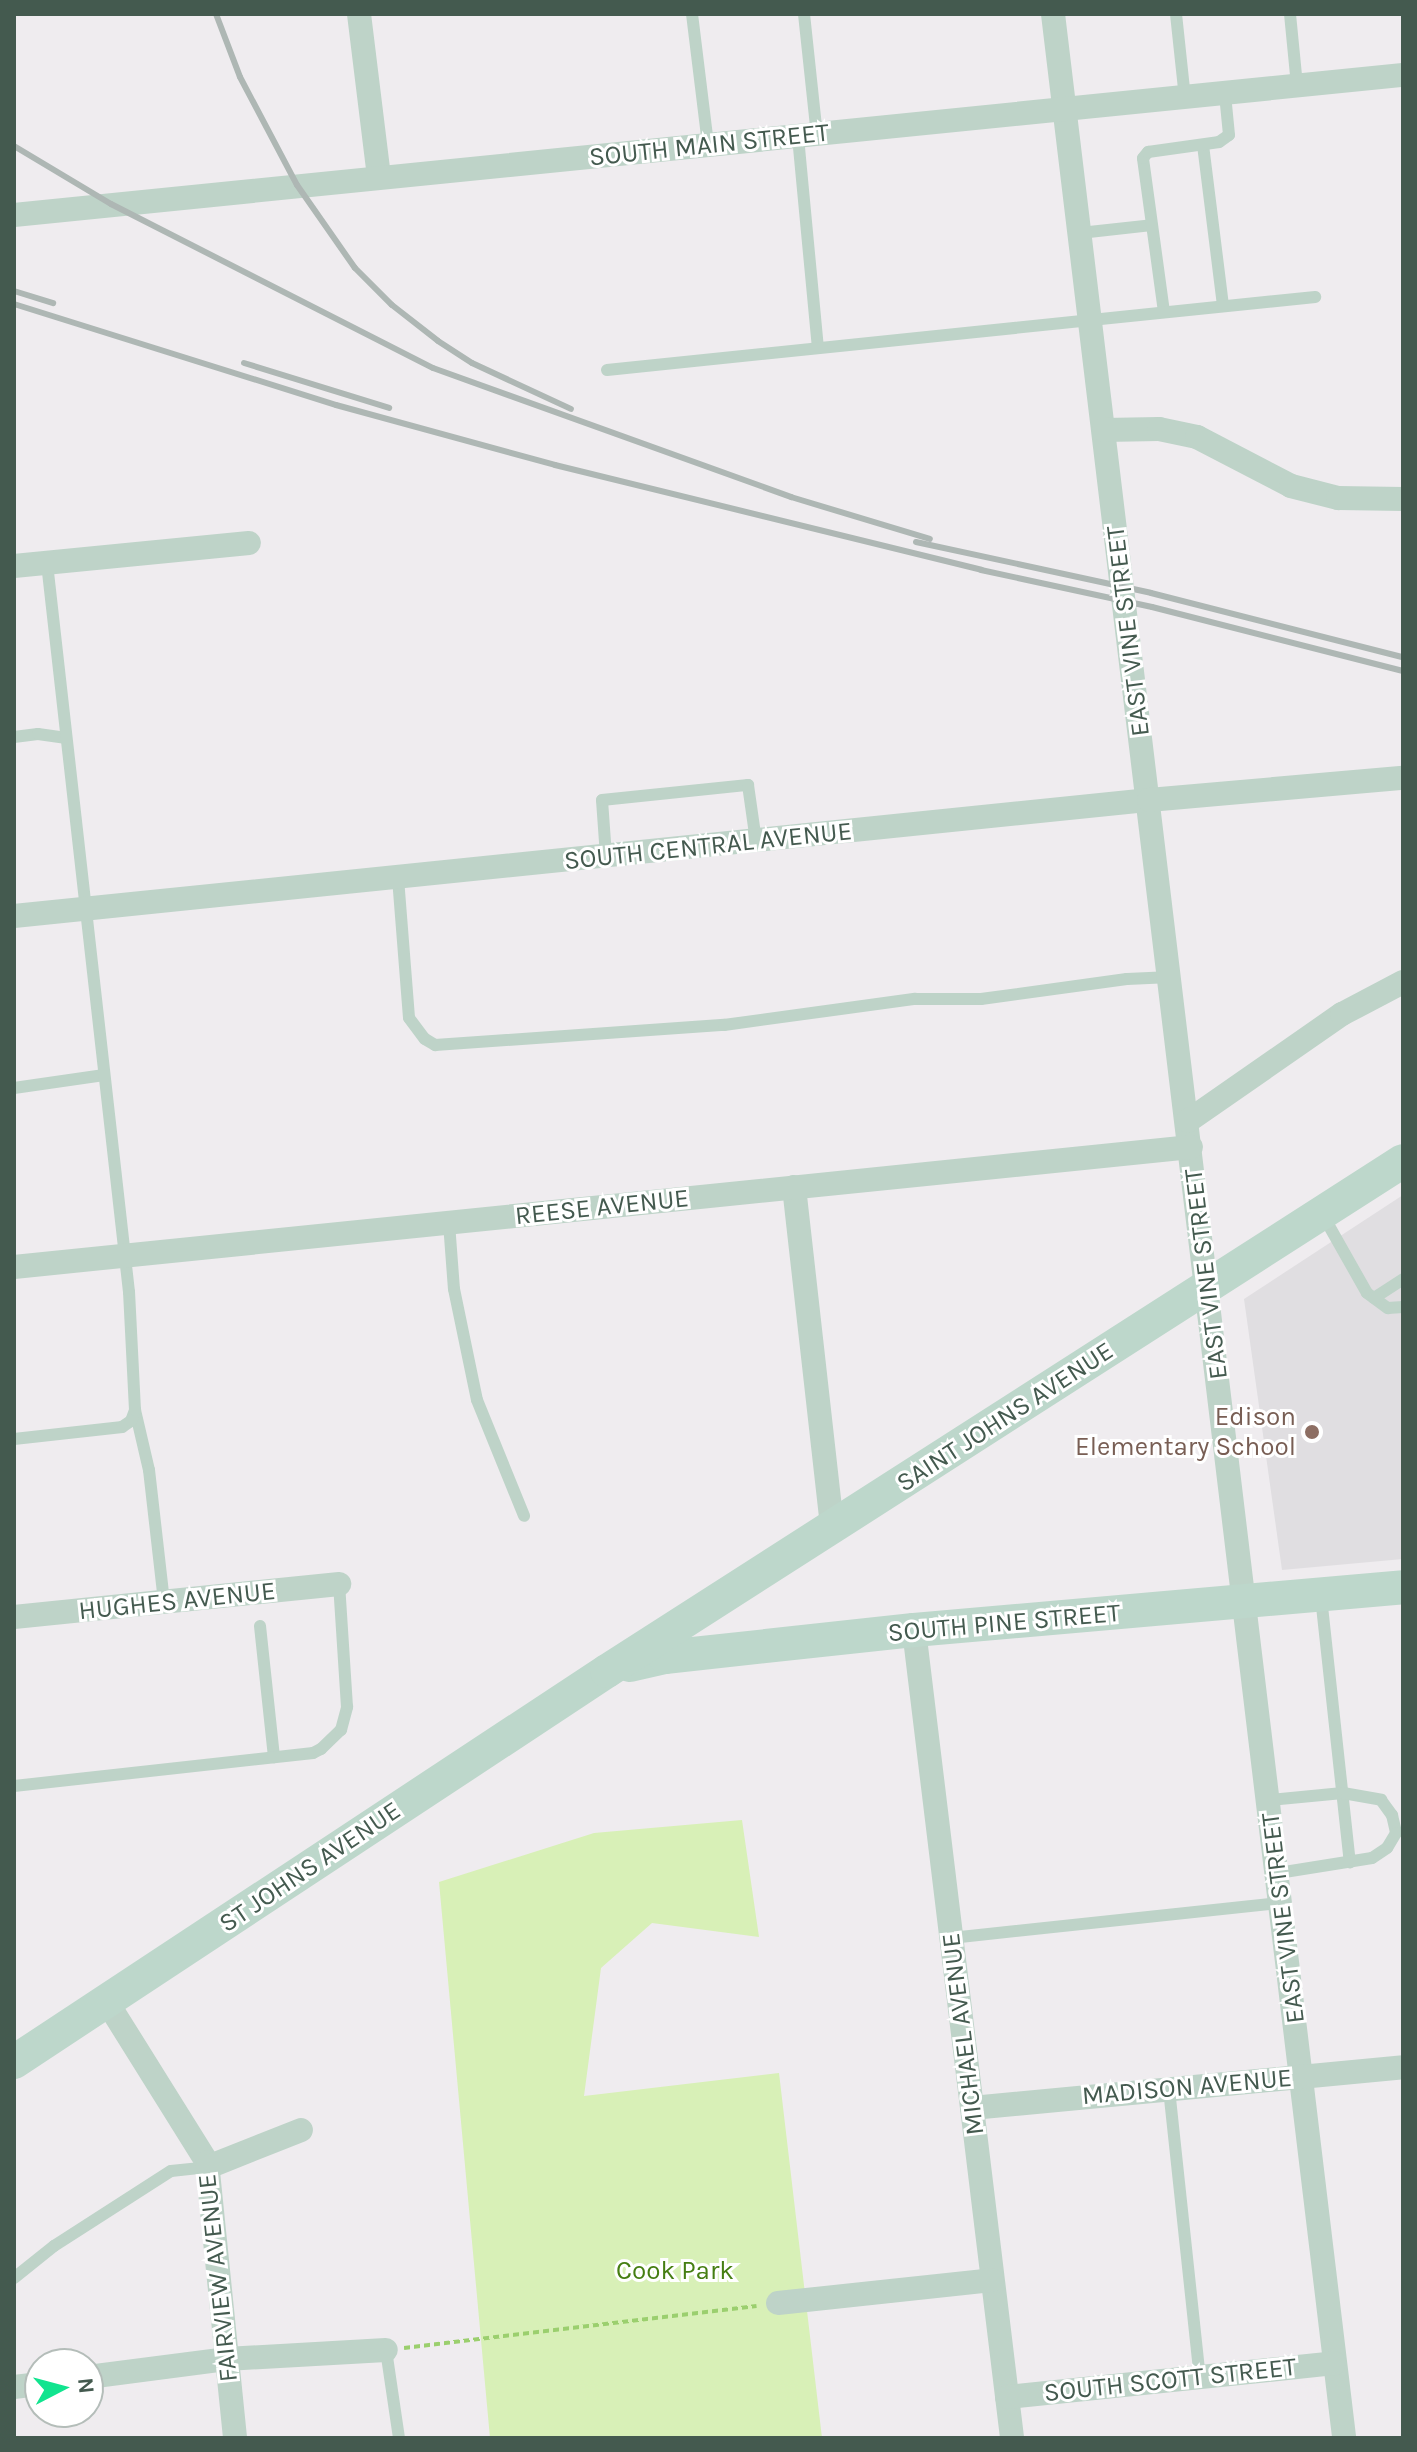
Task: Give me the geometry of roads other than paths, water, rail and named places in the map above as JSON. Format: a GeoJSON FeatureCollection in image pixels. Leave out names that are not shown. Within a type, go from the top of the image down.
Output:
{"type":"FeatureCollection","features":[{"type":"Feature","properties":{"kind":"main road","name":"SAINT JOHNS AVENUE"},"geometry":{"type":"LineString","coordinates":[[607,1671],[1403,1161]]}},
{"type":"Feature","properties":{"kind":"main road","name":"SOUTH PINE STREET"},"geometry":{"type":"LineString","coordinates":[[607,1671],[665,1657],[914,1630],[1403,1587]]}},
{"type":"Feature","properties":{"kind":"main road","name":"ST JOHNS AVENUE"},"geometry":{"type":"LineString","coordinates":[[14,2062],[607,1671]]}},
{"type":"Feature","properties":{"kind":"street"},"geometry":{"type":"LineString","coordinates":[[359,14],[379,177]]}},
{"type":"Feature","properties":{"kind":"street","name":"EAST VINE STREET"},"geometry":{"type":"LineString","coordinates":[[1053,14],[1246,1601],[1344,2438]]}},
{"type":"Feature","properties":{"kind":"street","name":"SOUTH MAIN STREET"},"geometry":{"type":"LineString","coordinates":[[14,215],[1403,75]]}},
{"type":"Feature","properties":{"kind":"street"},"geometry":{"type":"LineString","coordinates":[[1104,430],[1159,429],[1197,437],[1291,486],[1338,498],[1403,499]]}},
{"type":"Feature","properties":{"kind":"street"},"geometry":{"type":"LineString","coordinates":[[14,566],[249,543]]}},
{"type":"Feature","properties":{"kind":"street","name":"SOUTH CENTRAL AVENUE"},"geometry":{"type":"LineString","coordinates":[[14,916],[1149,800],[1403,778]]}},
{"type":"Feature","properties":{"kind":"street"},"geometry":{"type":"LineString","coordinates":[[1188,1121],[1342,1014],[1403,982]]}},
{"type":"Feature","properties":{"kind":"street","name":"REESE AVENUE"},"geometry":{"type":"LineString","coordinates":[[14,1267],[1191,1147]]}},
{"type":"Feature","properties":{"kind":"street"},"geometry":{"type":"LineString","coordinates":[[794,1187],[832,1528]]}},
{"type":"Feature","properties":{"kind":"street","name":"HUGHES AVENUE"},"geometry":{"type":"LineString","coordinates":[[14,1617],[339,1584]]}},
{"type":"Feature","properties":{"kind":"street","name":"MICHAEL AVENUE"},"geometry":{"type":"LineString","coordinates":[[914,1630],[1012,2438]]}},
{"type":"Feature","properties":{"kind":"street","name":"FAIRVIEW AVENUE"},"geometry":{"type":"LineString","coordinates":[[107,2002],[187,2126],[208,2167],[235,2438]]}},
{"type":"Feature","properties":{"kind":"street","name":"MADISON AVENUE"},"geometry":{"type":"LineString","coordinates":[[972,2108],[1403,2067]]}},
{"type":"Feature","properties":{"kind":"street"},"geometry":{"type":"LineString","coordinates":[[208,2167],[301,2130]]}},
{"type":"Feature","properties":{"kind":"street"},"geometry":{"type":"LineString","coordinates":[[778,2303],[992,2280]]}},
{"type":"Feature","properties":{"kind":"street"},"geometry":{"type":"LineString","coordinates":[[104,2375],[226,2359],[386,2350]]}},
{"type":"Feature","properties":{"kind":"street","name":"SOUTH SCOTT STREET"},"geometry":{"type":"LineString","coordinates":[[1007,2397],[1334,2363]]}},
{"type":"Feature","properties":{"kind":"lane"},"geometry":{"type":"LineString","coordinates":[[692,14],[708,145]]}},
{"type":"Feature","properties":{"kind":"lane"},"geometry":{"type":"LineString","coordinates":[[804,14],[818,348]]}},
{"type":"Feature","properties":{"kind":"lane"},"geometry":{"type":"LineString","coordinates":[[1176,14],[1185,98]]}},
{"type":"Feature","properties":{"kind":"lane"},"geometry":{"type":"LineString","coordinates":[[1290,14],[1297,86]]}},
{"type":"Feature","properties":{"kind":"lane"},"geometry":{"type":"LineString","coordinates":[[1164,312],[1143,158],[1148,152],[1219,142],[1229,135],[1225,94]]}},
{"type":"Feature","properties":{"kind":"lane"},"geometry":{"type":"LineString","coordinates":[[1203,145],[1223,306]]}},
{"type":"Feature","properties":{"kind":"lane"},"geometry":{"type":"LineString","coordinates":[[1080,233],[1152,225]]}},
{"type":"Feature","properties":{"kind":"lane"},"geometry":{"type":"LineString","coordinates":[[607,370],[1315,297]]}},
{"type":"Feature","properties":{"kind":"lane"},"geometry":{"type":"LineString","coordinates":[[47,563],[125,1256],[135,1410],[149,1470],[164,1602]]}},
{"type":"Feature","properties":{"kind":"lane"},"geometry":{"type":"LineString","coordinates":[[14,737],[38,734],[65,738]]}},
{"type":"Feature","properties":{"kind":"lane"},"geometry":{"type":"LineString","coordinates":[[606,856],[602,800],[733,786],[748,785],[756,841]]}},
{"type":"Feature","properties":{"kind":"lane"},"geometry":{"type":"LineString","coordinates":[[398,878],[409,1018],[425,1039],[435,1045],[724,1025],[915,999],[981,999],[1127,979],[1171,977]]}},
{"type":"Feature","properties":{"kind":"lane"},"geometry":{"type":"LineString","coordinates":[[14,1088],[104,1075]]}},
{"type":"Feature","properties":{"kind":"lane"},"geometry":{"type":"LineString","coordinates":[[1322,1214],[1370,1295],[1388,1308],[1403,1307]]}},
{"type":"Feature","properties":{"kind":"lane"},"geometry":{"type":"LineString","coordinates":[[449,1223],[454,1289],[477,1400],[524,1516]]}},
{"type":"Feature","properties":{"kind":"lane"},"geometry":{"type":"LineString","coordinates":[[1370,1295],[1403,1279]]}},
{"type":"Feature","properties":{"kind":"lane"},"geometry":{"type":"LineString","coordinates":[[14,1439],[122,1427],[131,1421],[135,1410]]}},
{"type":"Feature","properties":{"kind":"lane"},"geometry":{"type":"LineString","coordinates":[[14,1786],[313,1753],[333,1741],[341,1730],[347,1707],[339,1584]]}},
{"type":"Feature","properties":{"kind":"lane"},"geometry":{"type":"LineString","coordinates":[[1321,1594],[1350,1862]]}},
{"type":"Feature","properties":{"kind":"lane"},"geometry":{"type":"LineString","coordinates":[[260,1626],[274,1757]]}},
{"type":"Feature","properties":{"kind":"lane"},"geometry":{"type":"LineString","coordinates":[[1269,1800],[1343,1793],[1381,1800],[1392,1815],[1396,1833],[1387,1848],[1372,1858],[1278,1873]]}},
{"type":"Feature","properties":{"kind":"lane"},"geometry":{"type":"LineString","coordinates":[[951,1938],[1281,1903]]}},
{"type":"Feature","properties":{"kind":"lane"},"geometry":{"type":"LineString","coordinates":[[1169,2089],[1200,2377]]}},
{"type":"Feature","properties":{"kind":"lane"},"geometry":{"type":"LineString","coordinates":[[14,2278],[54,2246],[171,2171],[208,2167]]}},
{"type":"Feature","properties":{"kind":"lane"},"geometry":{"type":"LineString","coordinates":[[386,2350],[399,2438]]}},
{"type":"Feature","properties":{"kind":"railway"},"geometry":{"type":"LineString","coordinates":[[216,14],[240,77],[297,185],[355,268],[392,305],[438,341],[472,363],[571,409]]}},
{"type":"Feature","properties":{"kind":"railway"},"geometry":{"type":"LineString","coordinates":[[14,146],[111,204],[433,368],[791,497],[930,539]]}},
{"type":"Feature","properties":{"kind":"railway"},"geometry":{"type":"LineString","coordinates":[[14,291],[53,303]]}},
{"type":"Feature","properties":{"kind":"railway"},"geometry":{"type":"LineString","coordinates":[[14,304],[336,405],[555,465],[981,570],[1152,607],[1403,671]]}},
{"type":"Feature","properties":{"kind":"railway"},"geometry":{"type":"LineString","coordinates":[[244,363],[389,408]]}},
{"type":"Feature","properties":{"kind":"railway"},"geometry":{"type":"LineString","coordinates":[[916,542],[1151,593],[1403,657]]}},
{"type":"Feature","properties":{"kind":"place","name":"Edison Elementary School"},"geometry":{"type":"Point","coordinates":[1312,1432]}},
{"type":"Feature","properties":{"kind":"park label","name":"Cook Park"},"geometry":{"type":"Point","coordinates":[675,2271]}}]}
